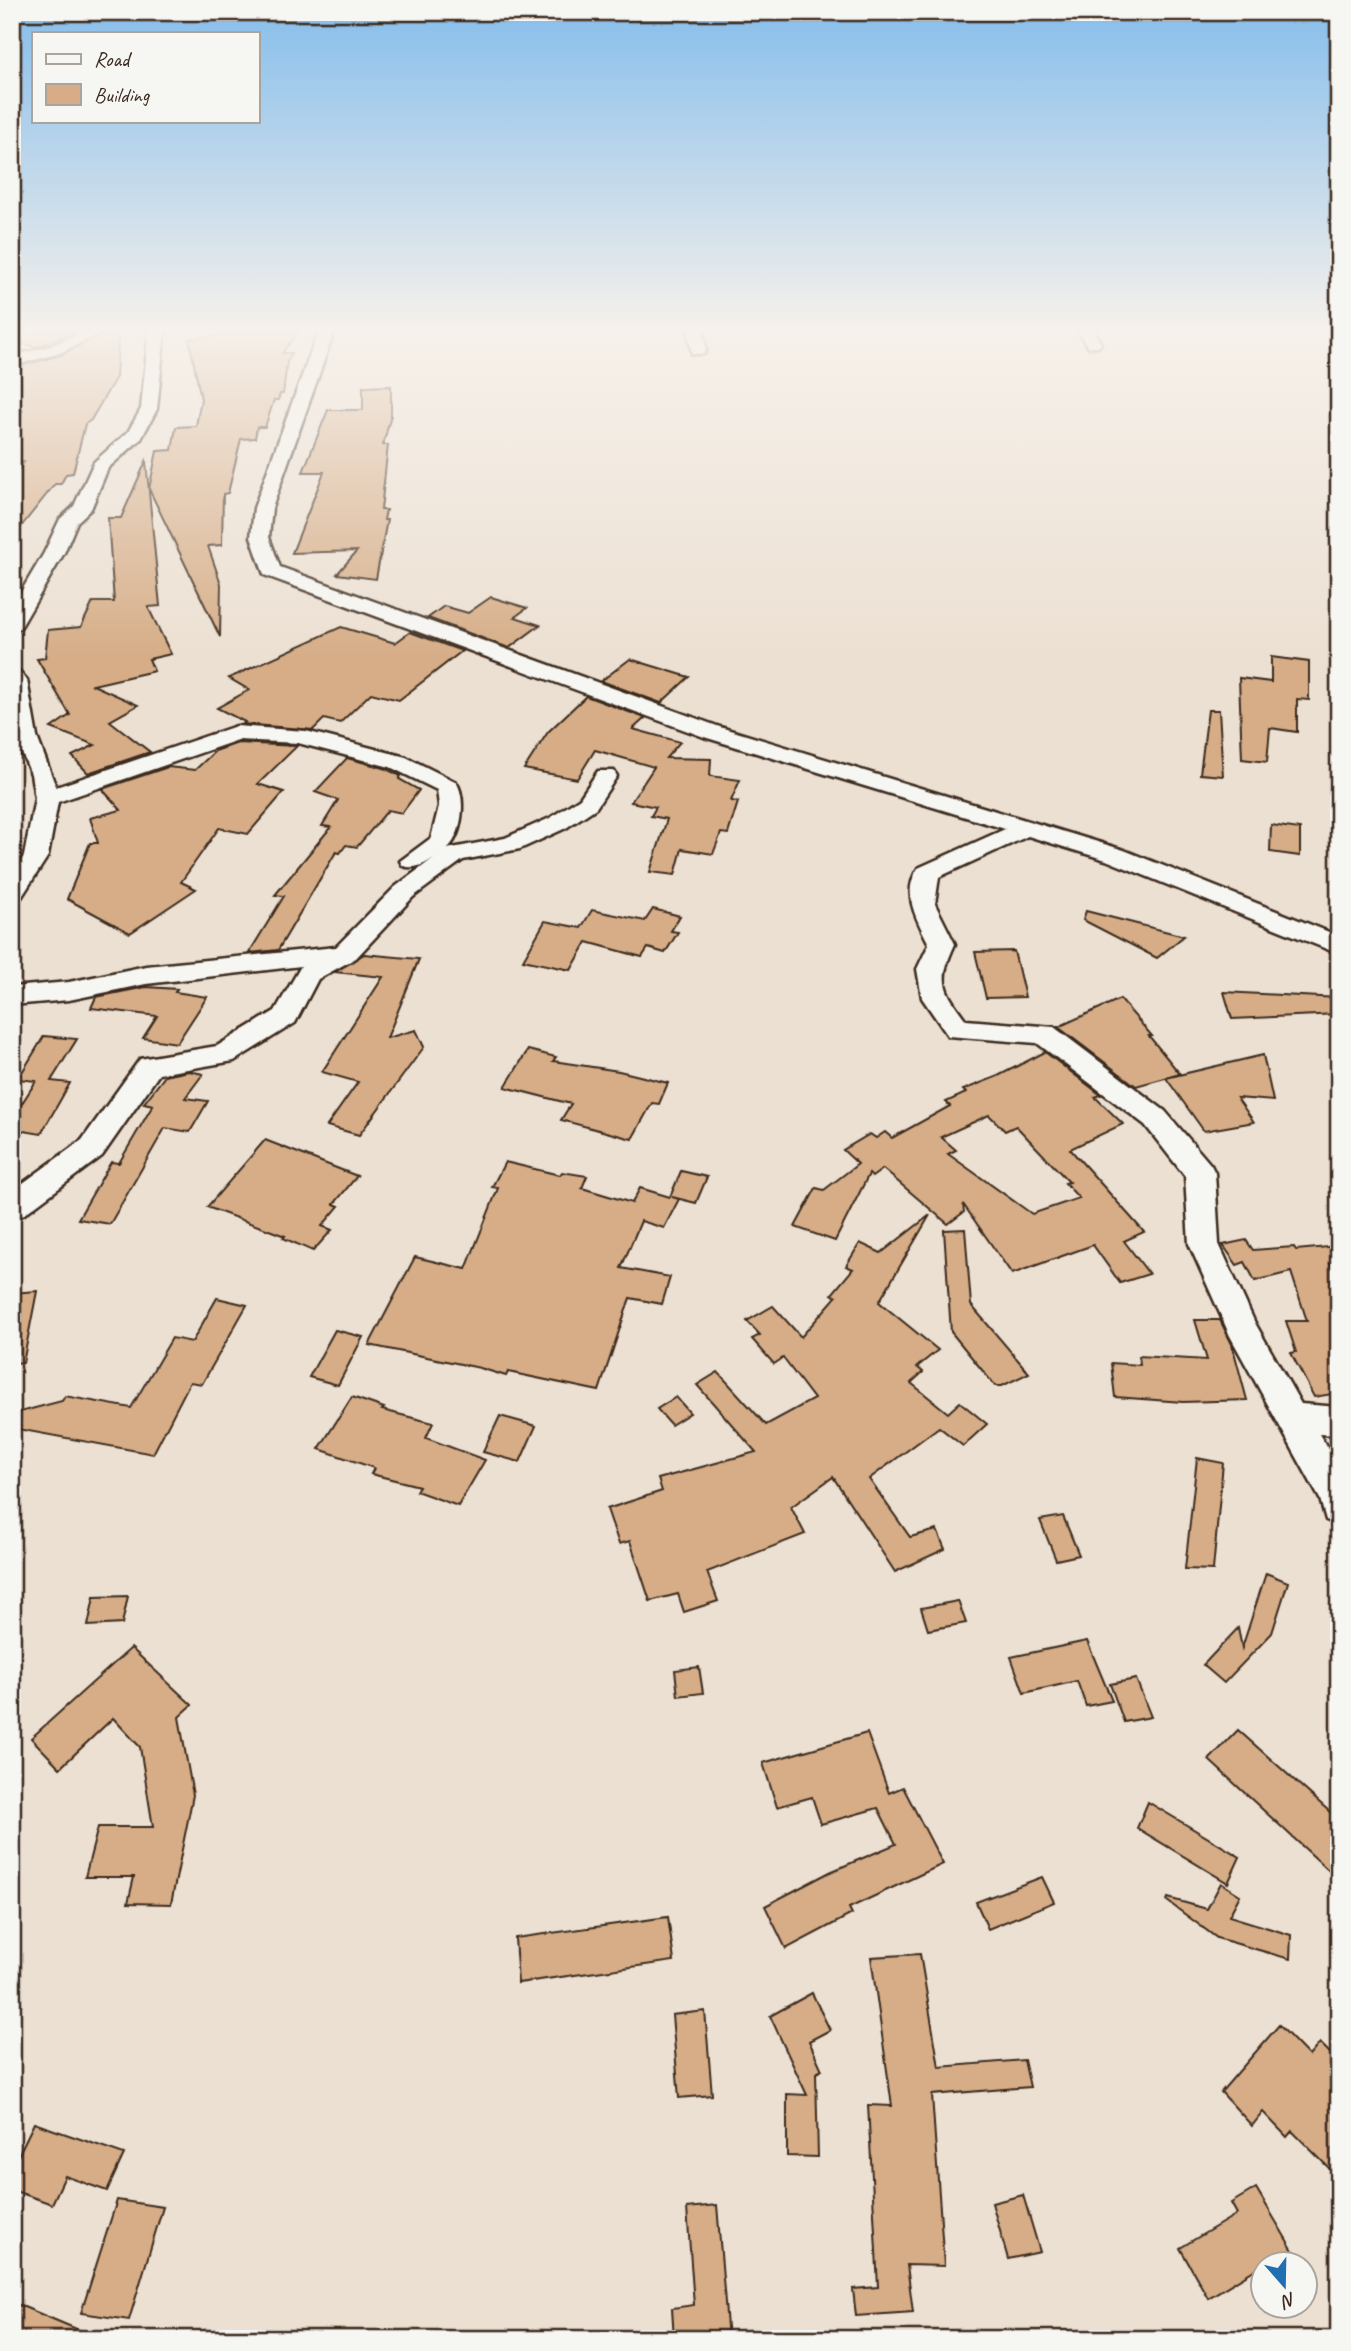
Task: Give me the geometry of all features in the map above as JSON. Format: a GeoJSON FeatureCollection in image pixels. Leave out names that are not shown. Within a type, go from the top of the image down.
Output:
{"type":"FeatureCollection","features":[{"type":"Feature","properties":{"kind":"street"},"geometry":{"type":"LineString","coordinates":[[12,625],[54,553],[69,519],[82,509],[100,466],[131,439]]}},
{"type":"Feature","properties":{"kind":"street"},"geometry":{"type":"LineString","coordinates":[[287,439],[262,508],[260,537],[271,571],[712,732],[1115,855],[1339,946]]}},
{"type":"Feature","properties":{"kind":"street"},"geometry":{"type":"LineString","coordinates":[[12,892],[36,856],[47,798],[42,774],[26,737],[13,678]]}},
{"type":"Feature","properties":{"kind":"street"},"geometry":{"type":"LineString","coordinates":[[47,798],[236,733],[298,736],[398,762],[448,787],[451,806],[442,841],[411,862],[404,892]]}},
{"type":"Feature","properties":{"kind":"street"},"geometry":{"type":"LineString","coordinates":[[12,1207],[92,1148],[150,1066],[224,1054],[285,1017],[308,973],[347,952],[404,892],[455,854],[511,844],[558,823],[588,803],[606,776]]}},
{"type":"Feature","properties":{"kind":"street"},"geometry":{"type":"LineString","coordinates":[[1027,828],[927,873],[922,904],[942,944],[930,969],[935,998],[958,1029],[1044,1034],[1155,1118],[1200,1173],[1204,1244],[1241,1326],[1291,1418],[1338,1496],[1339,1509]]}},
{"type":"Feature","properties":{"kind":"street"},"geometry":{"type":"LineString","coordinates":[[12,996],[69,992],[146,975],[347,952]]}},
{"type":"Feature","properties":{"kind":"street"},"geometry":{"type":"LineString","coordinates":[[1291,1418],[1339,1421]]}},
{"type":"Feature","properties":{"kind":"building"},"geometry":{"type":"Polygon","coordinates":[[[12,439],[81,439],[73,473],[66,474],[61,484],[55,484],[12,538],[12,478],[24,462],[12,461],[12,439]]]}},
{"type":"Feature","properties":{"kind":"building"},"geometry":{"type":"Polygon","coordinates":[[[174,439],[245,439],[241,439],[228,493],[223,494],[222,545],[208,546],[221,584],[220,637],[149,489],[157,451],[172,450],[174,439]]]}},
{"type":"Feature","properties":{"kind":"building"},"geometry":{"type":"Polygon","coordinates":[[[316,439],[385,439],[383,445],[388,445],[381,510],[386,510],[384,520],[387,520],[376,579],[337,574],[357,551],[292,553],[324,472],[303,472],[316,439]]]}},
{"type":"Feature","properties":{"kind":"building"},"geometry":{"type":"Polygon","coordinates":[[[146,461],[160,606],[148,607],[171,654],[149,659],[154,671],[93,685],[138,705],[110,721],[150,752],[88,773],[72,756],[95,745],[51,728],[70,715],[37,659],[45,658],[48,630],[81,627],[93,602],[114,602],[108,518],[121,518],[146,461]]]}},
{"type":"Feature","properties":{"kind":"building"},"geometry":{"type":"Polygon","coordinates":[[[491,597],[527,608],[515,617],[540,625],[509,648],[428,618],[444,606],[468,613],[491,597]]]}},
{"type":"Feature","properties":{"kind":"building"},"geometry":{"type":"Polygon","coordinates":[[[341,627],[395,643],[410,632],[462,651],[399,700],[371,693],[340,723],[324,719],[313,730],[243,724],[245,722],[217,708],[249,690],[229,678],[341,627]]]}},
{"type":"Feature","properties":{"kind":"building"},"geometry":{"type":"Polygon","coordinates":[[[1271,657],[1309,662],[1309,700],[1297,699],[1297,732],[1270,728],[1267,762],[1242,759],[1239,678],[1271,682],[1271,657]]]}},
{"type":"Feature","properties":{"kind":"building"},"geometry":{"type":"Polygon","coordinates":[[[630,659],[689,677],[661,703],[601,681],[630,659]]]}},
{"type":"Feature","properties":{"kind":"building"},"geometry":{"type":"Polygon","coordinates":[[[586,696],[645,718],[633,729],[680,742],[666,758],[711,759],[710,776],[740,780],[731,801],[738,802],[728,834],[721,833],[713,854],[682,849],[675,875],[650,872],[667,819],[651,816],[656,807],[631,802],[654,767],[595,750],[577,779],[524,769],[548,732],[586,696]]]}},
{"type":"Feature","properties":{"kind":"building"},"geometry":{"type":"Polygon","coordinates":[[[1208,710],[1219,710],[1223,776],[1200,774],[1208,710]]]}},
{"type":"Feature","properties":{"kind":"building"},"geometry":{"type":"Polygon","coordinates":[[[238,743],[297,746],[258,784],[284,792],[248,834],[219,828],[181,882],[196,889],[130,933],[67,899],[90,843],[98,843],[90,818],[121,810],[102,789],[168,767],[195,770],[215,751],[238,743]]]}},
{"type":"Feature","properties":{"kind":"building"},"geometry":{"type":"Polygon","coordinates":[[[347,758],[384,768],[401,776],[399,779],[419,790],[402,813],[388,810],[357,847],[346,845],[340,853],[336,852],[278,950],[249,953],[284,896],[275,895],[331,827],[322,826],[338,800],[315,792],[347,758]]]}},
{"type":"Feature","properties":{"kind":"building"},"geometry":{"type":"Polygon","coordinates":[[[1271,825],[1300,829],[1300,856],[1270,852],[1271,825]]]}},
{"type":"Feature","properties":{"kind":"building"},"geometry":{"type":"Polygon","coordinates":[[[653,909],[680,916],[671,931],[678,932],[665,953],[648,948],[642,957],[587,942],[571,970],[523,960],[545,921],[581,928],[592,910],[645,921],[653,909]]]}},
{"type":"Feature","properties":{"kind":"building"},"geometry":{"type":"Polygon","coordinates":[[[1086,911],[1184,936],[1157,958],[1083,920],[1086,911]]]}},
{"type":"Feature","properties":{"kind":"building"},"geometry":{"type":"Polygon","coordinates":[[[1014,951],[1025,997],[986,998],[975,952],[1014,951]]]}},
{"type":"Feature","properties":{"kind":"building"},"geometry":{"type":"Polygon","coordinates":[[[364,954],[419,959],[387,1038],[416,1030],[424,1047],[359,1135],[327,1126],[358,1082],[322,1072],[383,977],[335,972],[364,954]]]}},
{"type":"Feature","properties":{"kind":"building"},"geometry":{"type":"Polygon","coordinates":[[[146,987],[177,989],[175,992],[207,997],[177,1043],[143,1038],[157,1016],[91,1008],[96,997],[146,987]]]}},
{"type":"Feature","properties":{"kind":"building"},"geometry":{"type":"Polygon","coordinates":[[[1224,992],[1339,998],[1339,1014],[1232,1019],[1224,992]]]}},
{"type":"Feature","properties":{"kind":"building"},"geometry":{"type":"Polygon","coordinates":[[[1120,999],[1180,1074],[1136,1086],[1058,1027],[1120,999]]]}},
{"type":"Feature","properties":{"kind":"building"},"geometry":{"type":"Polygon","coordinates":[[[44,1036],[77,1039],[51,1081],[70,1083],[41,1134],[12,1129],[12,1119],[36,1081],[18,1079],[44,1036]]]}},
{"type":"Feature","properties":{"kind":"building"},"geometry":{"type":"Polygon","coordinates":[[[528,1050],[556,1057],[553,1061],[619,1071],[668,1083],[659,1104],[652,1103],[632,1139],[561,1120],[571,1104],[505,1087],[528,1050]]]}},
{"type":"Feature","properties":{"kind":"building"},"geometry":{"type":"Polygon","coordinates":[[[1045,1052],[1101,1095],[1095,1097],[1123,1124],[1070,1149],[1144,1232],[1124,1241],[1149,1274],[1120,1283],[1093,1245],[1012,1274],[963,1204],[964,1212],[948,1224],[883,1169],[872,1177],[869,1174],[835,1241],[795,1227],[816,1188],[824,1190],[858,1164],[843,1150],[870,1134],[876,1138],[885,1132],[892,1138],[950,1106],[946,1102],[966,1093],[963,1090],[1045,1052]],[[989,1115],[941,1137],[956,1150],[948,1154],[1032,1214],[1079,1198],[1065,1183],[1069,1182],[1016,1126],[1005,1131],[989,1115]]]}},
{"type":"Feature","properties":{"kind":"building"},"geometry":{"type":"Polygon","coordinates":[[[1263,1055],[1273,1101],[1237,1098],[1254,1122],[1204,1131],[1166,1078],[1263,1055]]]}},
{"type":"Feature","properties":{"kind":"building"},"geometry":{"type":"Polygon","coordinates":[[[189,1071],[203,1074],[185,1098],[208,1101],[190,1132],[165,1128],[110,1224],[78,1219],[111,1162],[119,1163],[153,1105],[144,1103],[165,1076],[189,1071]]]}},
{"type":"Feature","properties":{"kind":"building"},"geometry":{"type":"Polygon","coordinates":[[[265,1140],[357,1176],[334,1204],[339,1206],[322,1226],[332,1230],[313,1251],[283,1238],[285,1236],[207,1207],[265,1140]]]}},
{"type":"Feature","properties":{"kind":"building"},"geometry":{"type":"Polygon","coordinates":[[[505,1162],[560,1175],[562,1172],[587,1176],[582,1188],[632,1203],[640,1188],[670,1197],[681,1171],[707,1177],[696,1203],[672,1197],[679,1199],[664,1228],[641,1221],[621,1268],[670,1277],[662,1304],[630,1298],[599,1391],[508,1372],[506,1376],[369,1345],[415,1257],[466,1269],[498,1188],[492,1187],[505,1162]]]}},
{"type":"Feature","properties":{"kind":"building"},"geometry":{"type":"Polygon","coordinates":[[[930,1215],[879,1302],[938,1350],[917,1367],[923,1372],[911,1383],[948,1413],[960,1402],[987,1424],[963,1446],[939,1427],[869,1479],[910,1537],[937,1530],[945,1549],[895,1572],[833,1477],[791,1507],[805,1534],[707,1572],[718,1601],[684,1612],[678,1594],[650,1601],[630,1541],[619,1544],[607,1509],[662,1491],[658,1479],[756,1452],[697,1385],[718,1372],[766,1425],[814,1399],[783,1358],[774,1364],[752,1339],[760,1335],[747,1321],[773,1306],[801,1337],[836,1297],[832,1294],[853,1269],[846,1266],[860,1243],[881,1253],[930,1215]]]}},
{"type":"Feature","properties":{"kind":"building"},"geometry":{"type":"Polygon","coordinates":[[[965,1229],[971,1305],[1029,1373],[1002,1386],[995,1386],[951,1332],[944,1230],[965,1229]]]}},
{"type":"Feature","properties":{"kind":"building"},"geometry":{"type":"Polygon","coordinates":[[[1246,1240],[1253,1250],[1339,1246],[1339,1260],[1330,1263],[1339,1281],[1339,1393],[1314,1397],[1291,1353],[1296,1352],[1286,1321],[1307,1321],[1291,1272],[1255,1281],[1245,1262],[1237,1265],[1223,1245],[1246,1240]]]}},
{"type":"Feature","properties":{"kind":"building"},"geometry":{"type":"Polygon","coordinates":[[[37,1291],[23,1363],[12,1362],[12,1293],[37,1291]]]}},
{"type":"Feature","properties":{"kind":"building"},"geometry":{"type":"Polygon","coordinates":[[[217,1298],[247,1305],[202,1384],[190,1382],[153,1454],[12,1428],[12,1414],[62,1401],[65,1396],[131,1408],[172,1338],[192,1342],[217,1298]]]}},
{"type":"Feature","properties":{"kind":"building"},"geometry":{"type":"Polygon","coordinates":[[[1195,1320],[1220,1320],[1232,1344],[1247,1400],[1183,1402],[1115,1397],[1111,1363],[1140,1365],[1139,1356],[1207,1360],[1195,1320]]]}},
{"type":"Feature","properties":{"kind":"building"},"geometry":{"type":"Polygon","coordinates":[[[335,1330],[363,1337],[338,1385],[309,1377],[335,1330]]]}},
{"type":"Feature","properties":{"kind":"building"},"geometry":{"type":"Polygon","coordinates":[[[352,1397],[384,1408],[382,1410],[433,1423],[426,1438],[485,1460],[458,1506],[416,1491],[419,1486],[371,1474],[374,1468],[319,1449],[352,1397]]]}},
{"type":"Feature","properties":{"kind":"building"},"geometry":{"type":"Polygon","coordinates":[[[676,1397],[690,1413],[671,1425],[657,1409],[676,1397]]]}},
{"type":"Feature","properties":{"kind":"building"},"geometry":{"type":"Polygon","coordinates":[[[500,1416],[536,1426],[520,1462],[483,1452],[500,1416]]]}},
{"type":"Feature","properties":{"kind":"building"},"geometry":{"type":"Polygon","coordinates":[[[1197,1458],[1223,1463],[1213,1570],[1185,1569],[1197,1458]]]}},
{"type":"Feature","properties":{"kind":"building"},"geometry":{"type":"Polygon","coordinates":[[[1063,1516],[1079,1555],[1056,1560],[1040,1520],[1063,1516]]]}},
{"type":"Feature","properties":{"kind":"building"},"geometry":{"type":"Polygon","coordinates":[[[1266,1573],[1288,1582],[1272,1633],[1224,1683],[1203,1665],[1238,1628],[1242,1648],[1266,1573]]]}},
{"type":"Feature","properties":{"kind":"building"},"geometry":{"type":"Polygon","coordinates":[[[128,1596],[122,1624],[88,1626],[94,1597],[128,1596]]]}},
{"type":"Feature","properties":{"kind":"building"},"geometry":{"type":"Polygon","coordinates":[[[958,1601],[966,1623],[928,1630],[921,1608],[958,1601]]]}},
{"type":"Feature","properties":{"kind":"building"},"geometry":{"type":"Polygon","coordinates":[[[1087,1641],[1112,1701],[1086,1706],[1077,1681],[1024,1693],[1011,1657],[1087,1641]]]}},
{"type":"Feature","properties":{"kind":"building"},"geometry":{"type":"Polygon","coordinates":[[[131,1648],[192,1705],[179,1717],[193,1795],[171,1904],[128,1903],[134,1877],[85,1877],[98,1827],[153,1827],[140,1747],[113,1718],[60,1768],[31,1738],[131,1648]]]}},
{"type":"Feature","properties":{"kind":"building"},"geometry":{"type":"Polygon","coordinates":[[[699,1667],[703,1693],[678,1696],[675,1670],[699,1667]]]}},
{"type":"Feature","properties":{"kind":"building"},"geometry":{"type":"Polygon","coordinates":[[[1136,1679],[1151,1717],[1124,1722],[1110,1684],[1136,1679]]]}},
{"type":"Feature","properties":{"kind":"building"},"geometry":{"type":"Polygon","coordinates":[[[1238,1730],[1339,1820],[1339,1880],[1209,1760],[1238,1730]]]}},
{"type":"Feature","properties":{"kind":"building"},"geometry":{"type":"Polygon","coordinates":[[[867,1733],[889,1793],[903,1787],[943,1864],[849,1908],[852,1914],[786,1949],[765,1906],[830,1872],[896,1844],[878,1808],[821,1824],[812,1797],[777,1807],[763,1763],[867,1733]]]}},
{"type":"Feature","properties":{"kind":"building"},"geometry":{"type":"Polygon","coordinates":[[[1148,1802],[1240,1857],[1228,1883],[1137,1828],[1148,1802]]]}},
{"type":"Feature","properties":{"kind":"building"},"geometry":{"type":"Polygon","coordinates":[[[1042,1877],[1054,1902],[988,1929],[976,1902],[1042,1877]]]}},
{"type":"Feature","properties":{"kind":"building"},"geometry":{"type":"Polygon","coordinates":[[[1221,1883],[1240,1895],[1229,1916],[1291,1935],[1290,1959],[1217,1938],[1167,1901],[1168,1898],[1207,1909],[1221,1883]]]}},
{"type":"Feature","properties":{"kind":"building"},"geometry":{"type":"Polygon","coordinates":[[[668,1917],[674,1961],[518,1983],[515,1938],[668,1917]]]}},
{"type":"Feature","properties":{"kind":"building"},"geometry":{"type":"Polygon","coordinates":[[[920,1954],[939,2067],[1024,2060],[1030,2087],[932,2095],[944,2266],[907,2265],[913,2312],[856,2316],[853,2289],[878,2287],[868,2105],[892,2106],[871,1957],[920,1954]]]}},
{"type":"Feature","properties":{"kind":"building"},"geometry":{"type":"Polygon","coordinates":[[[812,1993],[830,2030],[809,2041],[822,2070],[816,2073],[818,2157],[787,2156],[787,2094],[807,2095],[770,2016],[812,1993]]]}},
{"type":"Feature","properties":{"kind":"building"},"geometry":{"type":"Polygon","coordinates":[[[705,2011],[712,2095],[679,2098],[672,2015],[705,2011]]]}},
{"type":"Feature","properties":{"kind":"building"},"geometry":{"type":"Polygon","coordinates":[[[1279,2025],[1309,2056],[1320,2043],[1339,2062],[1339,2178],[1292,2131],[1287,2137],[1263,2112],[1252,2126],[1221,2092],[1279,2025]]]}},
{"type":"Feature","properties":{"kind":"building"},"geometry":{"type":"Polygon","coordinates":[[[34,2123],[124,2154],[107,2191],[65,2176],[52,2204],[12,2190],[12,2168],[34,2123]]]}},
{"type":"Feature","properties":{"kind":"building"},"geometry":{"type":"Polygon","coordinates":[[[1256,2188],[1293,2250],[1250,2250],[1250,2272],[1208,2298],[1180,2248],[1237,2214],[1231,2203],[1256,2188]]]}},
{"type":"Feature","properties":{"kind":"building"},"geometry":{"type":"Polygon","coordinates":[[[1023,2195],[1040,2252],[1008,2259],[992,2203],[1023,2195]]]}},
{"type":"Feature","properties":{"kind":"building"},"geometry":{"type":"Polygon","coordinates":[[[117,2200],[163,2207],[129,2320],[81,2313],[117,2200]]]}},
{"type":"Feature","properties":{"kind":"building"},"geometry":{"type":"Polygon","coordinates":[[[717,2205],[728,2339],[674,2339],[672,2308],[694,2305],[687,2208],[717,2205]]]}},
{"type":"Feature","properties":{"kind":"building"},"geometry":{"type":"Polygon","coordinates":[[[12,2302],[98,2338],[98,2339],[12,2339],[12,2302]]]}}]}
